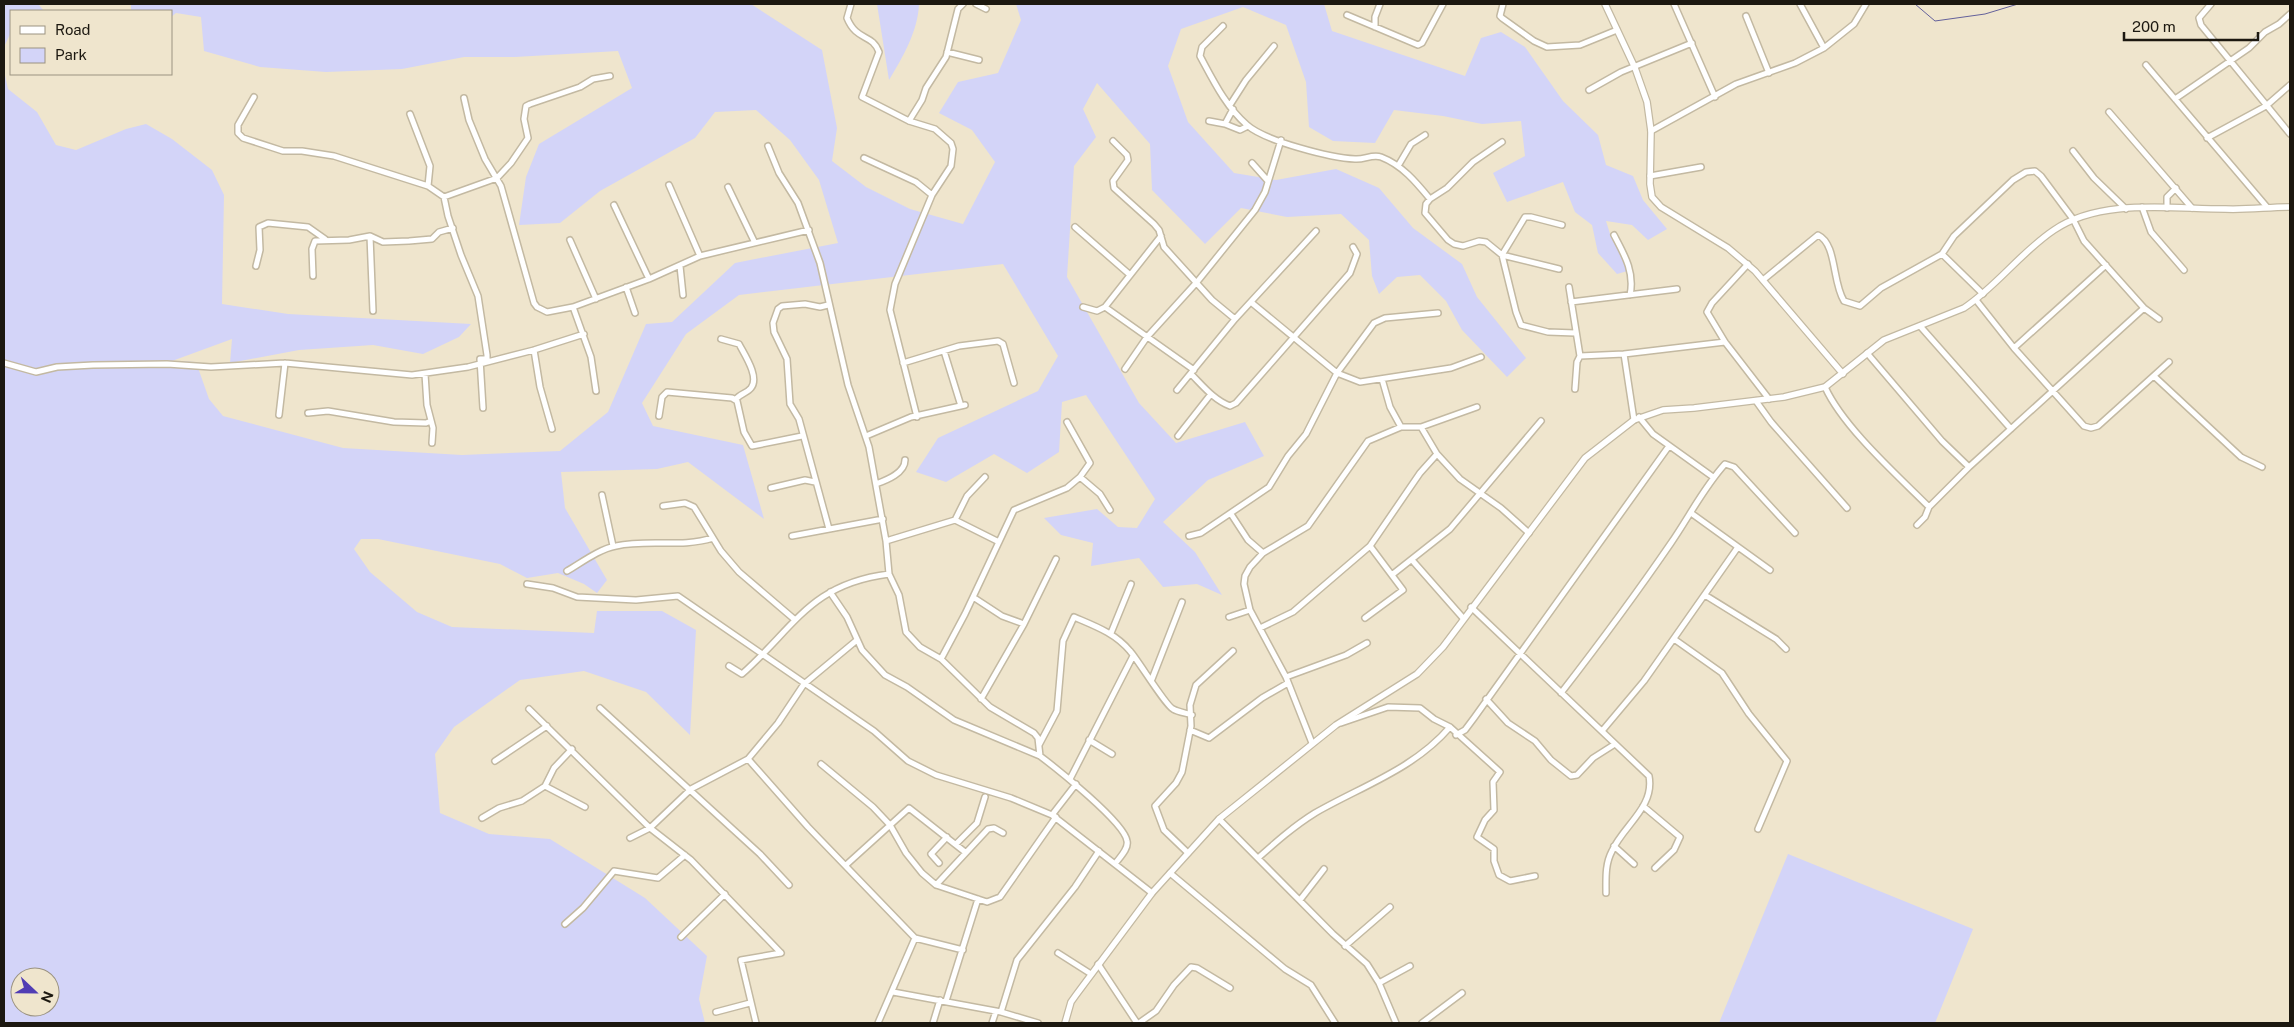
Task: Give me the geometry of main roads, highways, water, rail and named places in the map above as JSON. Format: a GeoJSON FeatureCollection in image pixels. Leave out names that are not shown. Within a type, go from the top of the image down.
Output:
{"type":"FeatureCollection","features":[{"type":"Feature","properties":{"kind":"waterway"},"geometry":{"type":"LineString","coordinates":[[1915,4],[1935,21],[1985,14],[2018,4]]}}]}
